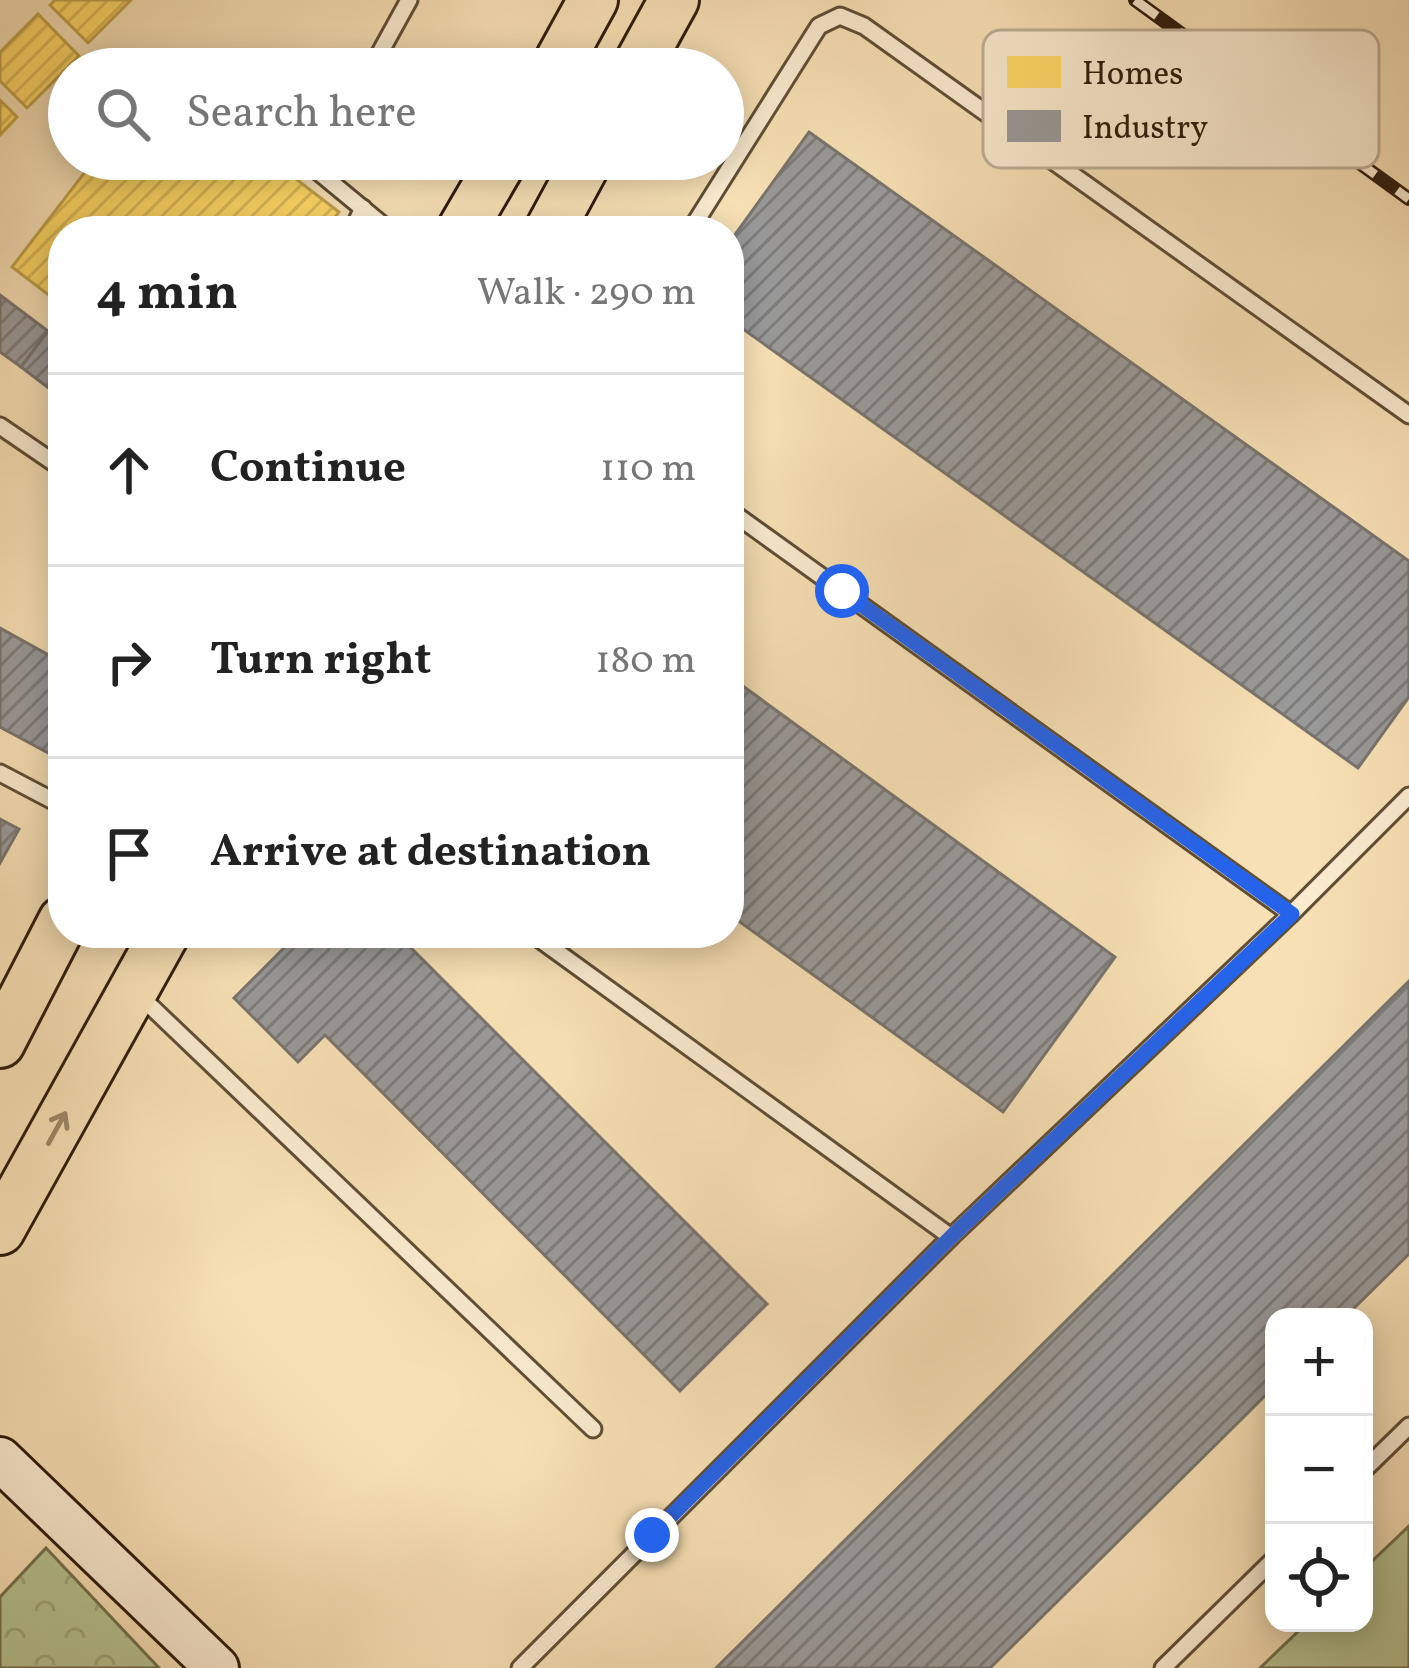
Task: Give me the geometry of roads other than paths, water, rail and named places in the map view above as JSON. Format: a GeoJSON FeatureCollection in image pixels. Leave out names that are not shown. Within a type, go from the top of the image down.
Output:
{"type":"FeatureCollection","features":[{"type":"Feature","properties":{"kind":"main road"},"geometry":{"type":"LineString","coordinates":[[567,48],[593,0]]}},
{"type":"Feature","properties":{"kind":"main road"},"geometry":{"type":"LineString","coordinates":[[648,48],[674,0]]}},
{"type":"Feature","properties":{"kind":"main road"},"geometry":{"type":"LineString","coordinates":[[470,216],[491,180]]}},
{"type":"Feature","properties":{"kind":"main road"},"geometry":{"type":"LineString","coordinates":[[557,216],[577,180]]}},
{"type":"Feature","properties":{"kind":"main road"},"geometry":{"type":"LineString","coordinates":[[0,1042],[49,948]]}},
{"type":"Feature","properties":{"kind":"main road"},"geometry":{"type":"LineString","coordinates":[[0,1230],[157,948]]}},
{"type":"Feature","properties":{"kind":"street"},"geometry":{"type":"LineString","coordinates":[[0,1460],[217,1668]]}},
{"type":"Feature","properties":{"kind":"lane"},"geometry":{"type":"LineString","coordinates":[[382,48],[409,0]]}},
{"type":"Feature","properties":{"kind":"lane"},"geometry":{"type":"LineString","coordinates":[[744,146],[820,26],[840,16],[864,26],[983,111]]}},
{"type":"Feature","properties":{"kind":"lane"},"geometry":{"type":"LineString","coordinates":[[1063,168],[1409,415]]}},
{"type":"Feature","properties":{"kind":"lane"},"geometry":{"type":"LineString","coordinates":[[329,180],[372,216]]}},
{"type":"Feature","properties":{"kind":"lane"},"geometry":{"type":"LineString","coordinates":[[700,216],[722,180]]}},
{"type":"Feature","properties":{"kind":"lane"},"geometry":{"type":"LineString","coordinates":[[359,216],[363,208]]}},
{"type":"Feature","properties":{"kind":"lane"},"geometry":{"type":"LineString","coordinates":[[0,426],[48,460]]}},
{"type":"Feature","properties":{"kind":"lane"},"geometry":{"type":"LineString","coordinates":[[744,521],[1292,914]]}},
{"type":"Feature","properties":{"kind":"lane"},"geometry":{"type":"LineString","coordinates":[[0,773],[48,798]]}},
{"type":"Feature","properties":{"kind":"lane"},"geometry":{"type":"LineString","coordinates":[[520,1668],[951,1237],[1292,914],[1409,796]]}},
{"type":"Feature","properties":{"kind":"lane"},"geometry":{"type":"LineString","coordinates":[[552,948],[951,1237]]}},
{"type":"Feature","properties":{"kind":"lane"},"geometry":{"type":"LineString","coordinates":[[134,989],[593,1429]]}},
{"type":"Feature","properties":{"kind":"lane"},"geometry":{"type":"LineString","coordinates":[[1373,1461],[1409,1426]]}},
{"type":"Feature","properties":{"kind":"lane"},"geometry":{"type":"LineString","coordinates":[[1163,1668],[1265,1568]]}},
{"type":"Feature","properties":{"kind":"railway"},"geometry":{"type":"LineString","coordinates":[[1135,0],[1176,30]]}},
{"type":"Feature","properties":{"kind":"railway"},"geometry":{"type":"LineString","coordinates":[[1366,168],[1409,199]]}}]}
